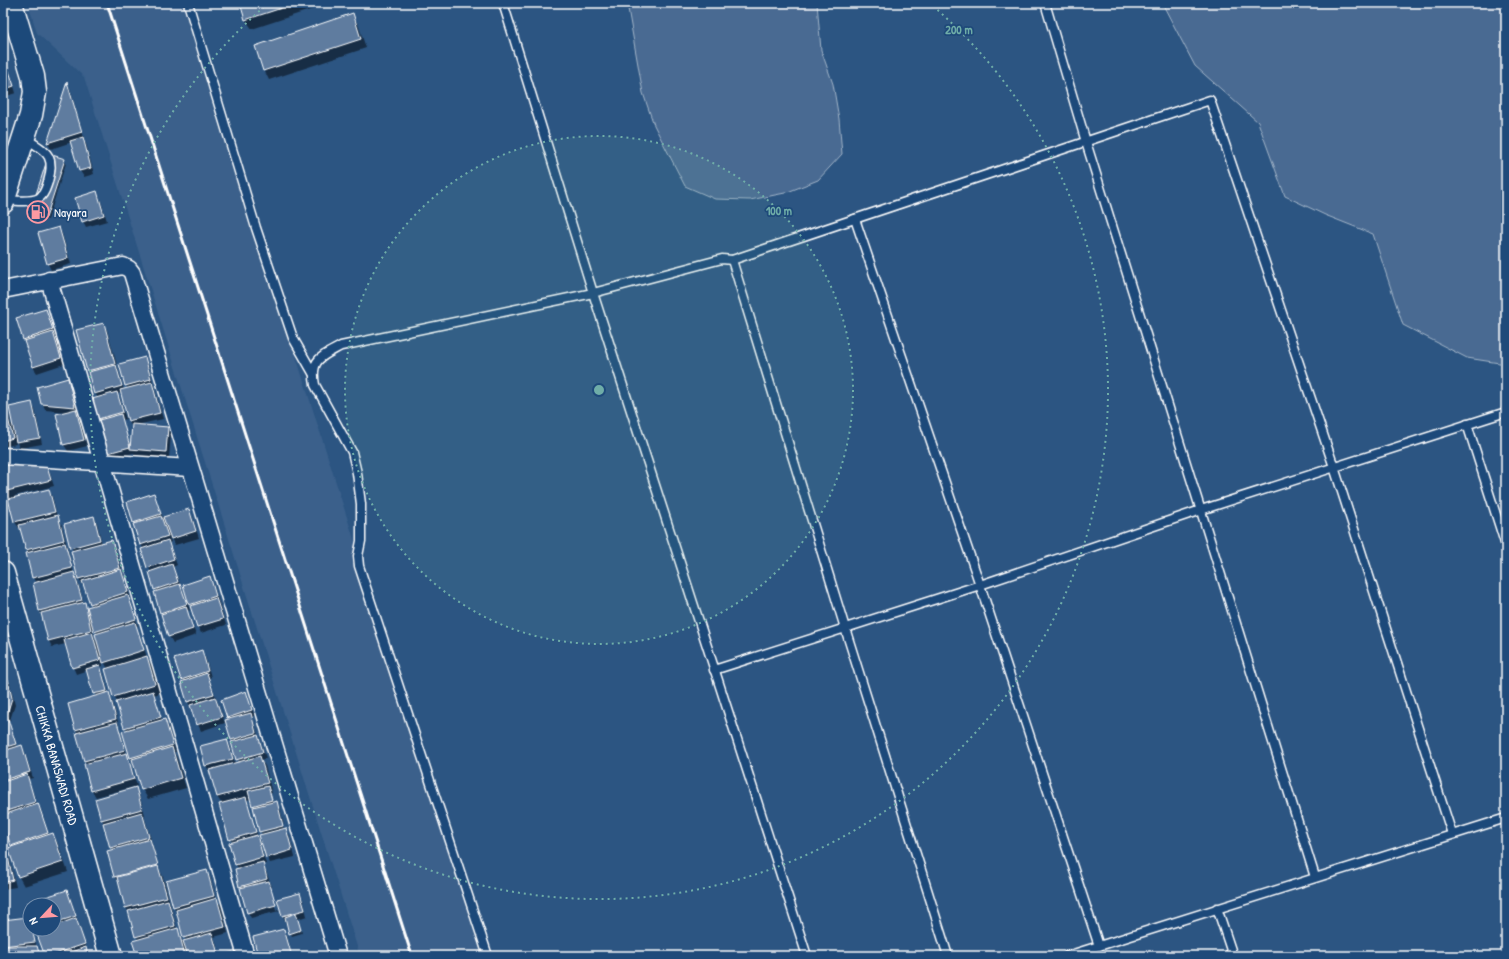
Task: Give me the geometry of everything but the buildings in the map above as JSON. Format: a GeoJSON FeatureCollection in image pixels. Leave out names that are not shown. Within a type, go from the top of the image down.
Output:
{"type":"FeatureCollection","features":[{"type":"Feature","properties":{"kind":"main road"},"geometry":{"type":"LineString","coordinates":[[3,200],[32,115],[35,92],[33,76],[10,3]]}},
{"type":"Feature","properties":{"kind":"main road","name":"CHIKKA BANASWADI ROAD"},"geometry":{"type":"LineString","coordinates":[[3,573],[112,956]]}},
{"type":"Feature","properties":{"kind":"street"},"geometry":{"type":"LineString","coordinates":[[3,290],[123,266],[129,269],[134,281],[190,468],[334,955]]}},
{"type":"Feature","properties":{"kind":"street"},"geometry":{"type":"LineString","coordinates":[[50,280],[246,956]]}},
{"type":"Feature","properties":{"kind":"street"},"geometry":{"type":"LineString","coordinates":[[3,456],[190,468]]}},
{"type":"Feature","properties":{"kind":"lane"},"geometry":{"type":"LineString","coordinates":[[188,3],[256,228],[290,331],[313,373],[315,385],[352,452],[357,473],[361,504],[361,541],[358,556],[359,566],[488,956]]}},
{"type":"Feature","properties":{"kind":"lane"},"geometry":{"type":"LineString","coordinates":[[503,3],[593,294],[807,956]]}},
{"type":"Feature","properties":{"kind":"lane"},"geometry":{"type":"LineString","coordinates":[[1045,3],[1086,142],[1315,877]]}},
{"type":"Feature","properties":{"kind":"lane"},"geometry":{"type":"LineString","coordinates":[[313,373],[319,358],[341,346],[593,294],[722,259],[732,260],[1210,100],[1334,467],[1452,834]]}},
{"type":"Feature","properties":{"kind":"lane"},"geometry":{"type":"LineString","coordinates":[[3,200],[31,200],[39,198],[45,191],[52,162],[45,152],[24,138]]}},
{"type":"Feature","properties":{"kind":"lane"},"geometry":{"type":"LineString","coordinates":[[855,219],[980,585],[1099,946]]}},
{"type":"Feature","properties":{"kind":"lane"},"geometry":{"type":"LineString","coordinates":[[732,260],[948,956]]}},
{"type":"Feature","properties":{"kind":"lane"},"geometry":{"type":"LineString","coordinates":[[714,670],[980,585],[1201,510],[1506,412]]}},
{"type":"Feature","properties":{"kind":"lane"},"geometry":{"type":"LineString","coordinates":[[1467,424],[1506,546]]}},
{"type":"Feature","properties":{"kind":"lane"},"geometry":{"type":"LineString","coordinates":[[1067,956],[1506,818]]}},
{"type":"Feature","properties":{"kind":"lane"},"geometry":{"type":"LineString","coordinates":[[1217,908],[1233,956]]}},
{"type":"Feature","properties":{"kind":"shaded area"},"geometry":{"type":"Polygon","coordinates":[[[28,3],[184,3],[486,956],[360,956],[84,77],[37,33],[28,3]]]}},
{"type":"Feature","properties":{"kind":"shaded area"},"geometry":{"type":"Polygon","coordinates":[[[627,3],[817,3],[821,50],[833,84],[839,119],[842,154],[818,180],[785,193],[750,200],[715,199],[685,186],[654,125],[643,93],[627,3]]]}},
{"type":"Feature","properties":{"kind":"shaded area"},"geometry":{"type":"Polygon","coordinates":[[[1162,3],[1506,3],[1506,364],[1467,358],[1403,325],[1373,234],[1325,215],[1285,196],[1258,122],[1195,66],[1162,3]]]}},
{"type":"Feature","properties":{"kind":"railway"},"geometry":{"type":"LineString","coordinates":[[107,3],[412,956]]}},
{"type":"Feature","properties":{"kind":"place","name":"Nayara"},"geometry":{"type":"Point","coordinates":[38,212]}}]}
